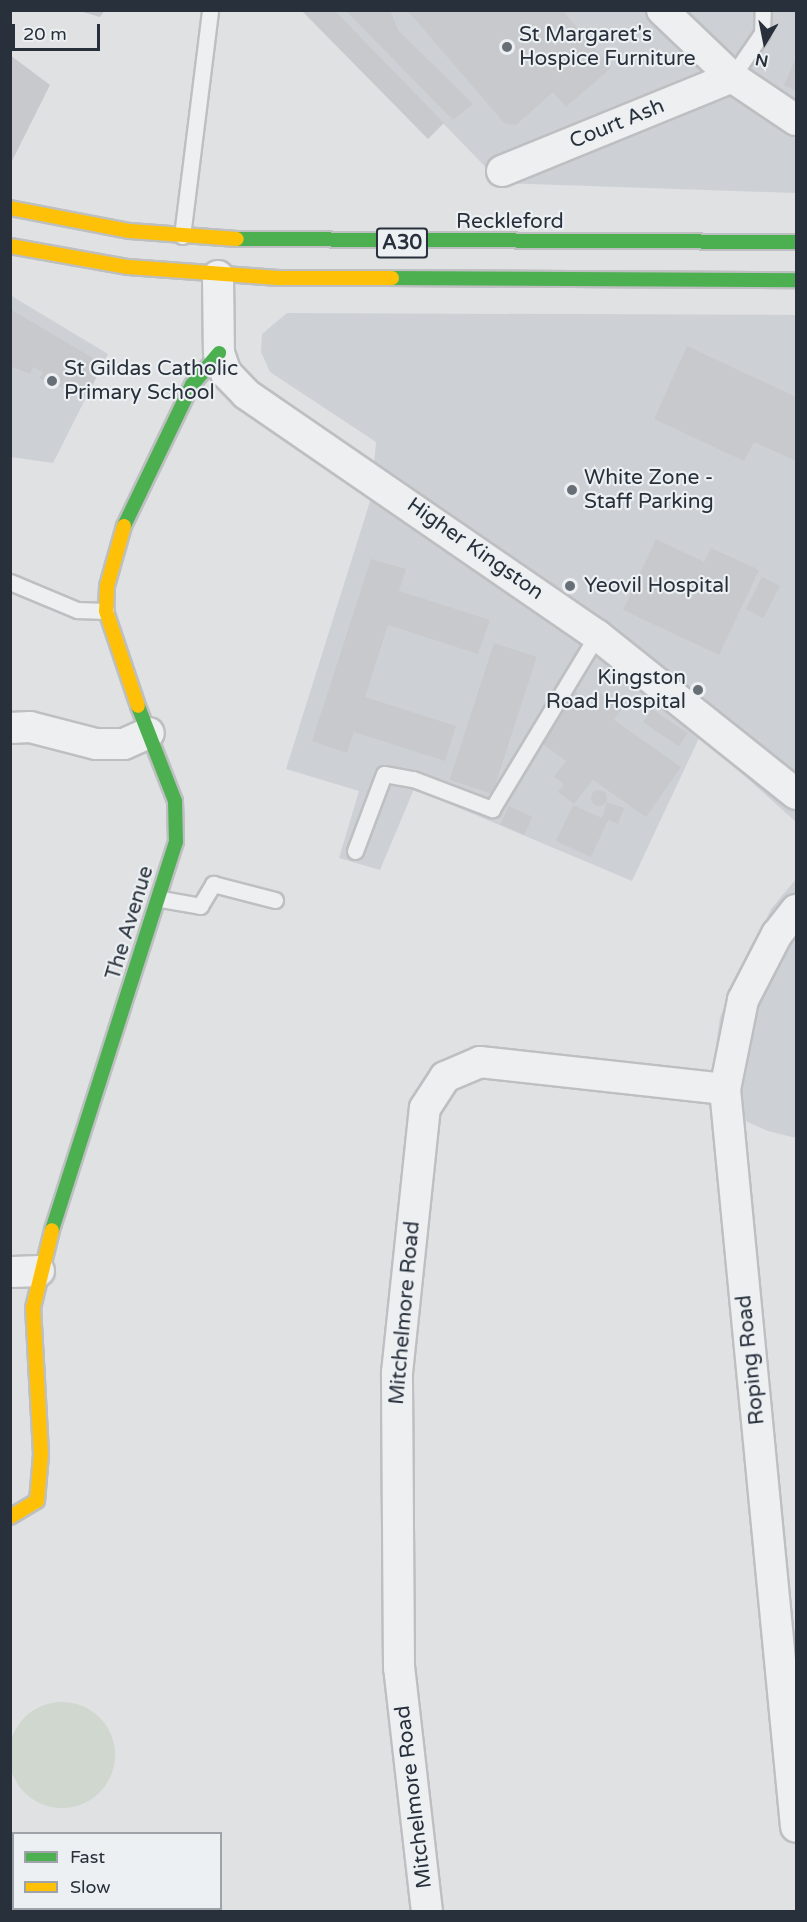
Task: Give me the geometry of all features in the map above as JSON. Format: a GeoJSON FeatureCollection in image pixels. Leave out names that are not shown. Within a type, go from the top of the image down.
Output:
{"type":"FeatureCollection","features":[{"type":"Feature","properties":{"kind":"main road","name":"Reckleford"},"geometry":{"type":"LineString","coordinates":[[10,208],[182,236],[429,243],[796,242]]}},
{"type":"Feature","properties":{"kind":"main road","name":"A30"},"geometry":{"type":"LineString","coordinates":[[10,246],[128,267],[218,276],[796,280]]}},
{"type":"Feature","properties":{"kind":"main road","name":"The Avenue"},"geometry":{"type":"LineString","coordinates":[[10,1517],[37,1501],[41,1454],[33,1308],[25,1271],[161,899],[176,842],[175,801],[106,611],[107,586],[129,509],[192,385],[219,353]]}},
{"type":"Feature","properties":{"kind":"street"},"geometry":{"type":"LineString","coordinates":[[662,10],[732,76],[796,120]]}},
{"type":"Feature","properties":{"kind":"street","name":"Court Ash"},"geometry":{"type":"LineString","coordinates":[[502,171],[732,76]]}},
{"type":"Feature","properties":{"kind":"street","name":"Higher Kingston"},"geometry":{"type":"LineString","coordinates":[[218,276],[219,353],[226,373],[246,394],[597,635],[796,794]]}},
{"type":"Feature","properties":{"kind":"street"},"geometry":{"type":"LineString","coordinates":[[10,728],[30,727],[96,744],[124,744],[149,733]]}},
{"type":"Feature","properties":{"kind":"street","name":"Roping Road"},"geometry":{"type":"LineString","coordinates":[[796,910],[777,934],[743,1000],[725,1089],[796,1827]]}},
{"type":"Feature","properties":{"kind":"street","name":"Mitchelmore Road"},"geometry":{"type":"LineString","coordinates":[[427,1911],[399,1668],[397,1373],[425,1108],[445,1077],[480,1062],[725,1089]]}},
{"type":"Feature","properties":{"kind":"lane"},"geometry":{"type":"LineString","coordinates":[[182,236],[210,10]]}},
{"type":"Feature","properties":{"kind":"lane"},"geometry":{"type":"LineString","coordinates":[[732,76],[762,33],[763,10]]}},
{"type":"Feature","properties":{"kind":"lane"},"geometry":{"type":"LineString","coordinates":[[10,582],[78,610],[106,611]]}},
{"type":"Feature","properties":{"kind":"lane"},"geometry":{"type":"LineString","coordinates":[[355,851],[384,774],[413,779],[492,809],[597,635]]}},
{"type":"Feature","properties":{"kind":"lane"},"geometry":{"type":"LineString","coordinates":[[161,899],[200,906],[213,884],[275,900]]}},
{"type":"Feature","properties":{"kind":"shaded area"},"geometry":{"type":"Polygon","coordinates":[[[334,11],[796,11],[796,193],[501,183],[334,11]]]}},
{"type":"Feature","properties":{"kind":"shaded area","name":"St Gildas Catholic Primary School"},"geometry":{"type":"Polygon","coordinates":[[[10,295],[108,354],[53,463],[11,457],[10,295]]]}},
{"type":"Feature","properties":{"kind":"shaded area","name":"Yeovil Hospital"},"geometry":{"type":"Polygon","coordinates":[[[287,313],[796,315],[796,822],[700,736],[632,881],[414,789],[380,870],[339,858],[359,791],[286,769],[371,498],[376,442],[270,372],[261,352],[262,334],[287,313]]]}},
{"type":"Feature","properties":{"kind":"shaded area"},"geometry":{"type":"Polygon","coordinates":[[[796,879],[796,1138],[768,1131],[708,1104],[720,1017],[771,909],[796,879]]]}},
{"type":"Feature","properties":{"kind":"shaded area"},"geometry":{"type":"Polygon","coordinates":[[[62,1702],[82,1706],[100,1717],[111,1735],[115,1755],[111,1775],[100,1793],[82,1804],[62,1808],[42,1804],[24,1793],[13,1775],[9,1755],[13,1735],[24,1717],[42,1706],[62,1702]]]}},
{"type":"Feature","properties":{"kind":"building"},"geometry":{"type":"Polygon","coordinates":[[[76,10],[105,10],[100,17],[76,10]]]}},
{"type":"Feature","properties":{"kind":"building"},"geometry":{"type":"Polygon","coordinates":[[[301,10],[334,10],[444,123],[428,139],[301,10]]]}},
{"type":"Feature","properties":{"kind":"building"},"geometry":{"type":"Polygon","coordinates":[[[345,10],[390,10],[398,30],[473,104],[453,120],[345,10]]]}},
{"type":"Feature","properties":{"kind":"building"},"geometry":{"type":"Polygon","coordinates":[[[407,10],[562,10],[611,68],[566,107],[553,92],[516,125],[505,124],[407,10]]]}},
{"type":"Feature","properties":{"kind":"building"},"geometry":{"type":"Polygon","coordinates":[[[10,55],[50,85],[10,165],[10,55]]]}},
{"type":"Feature","properties":{"kind":"building"},"geometry":{"type":"Polygon","coordinates":[[[796,58],[796,91],[784,85],[796,58]]]}},
{"type":"Feature","properties":{"kind":"building"},"geometry":{"type":"Polygon","coordinates":[[[10,309],[103,364],[86,398],[39,378],[43,372],[33,367],[30,374],[10,366],[10,309]]]}},
{"type":"Feature","properties":{"kind":"building"},"geometry":{"type":"Polygon","coordinates":[[[687,346],[796,397],[796,461],[754,442],[744,461],[654,419],[687,346]]]}},
{"type":"Feature","properties":{"kind":"building"},"geometry":{"type":"Polygon","coordinates":[[[656,539],[704,562],[711,548],[759,570],[719,655],[623,610],[656,539]]]}},
{"type":"Feature","properties":{"kind":"building"},"geometry":{"type":"Polygon","coordinates":[[[371,559],[406,569],[399,591],[490,620],[478,654],[388,625],[365,697],[456,726],[445,761],[354,732],[347,753],[312,741],[371,559]]]}},
{"type":"Feature","properties":{"kind":"building"},"geometry":{"type":"Polygon","coordinates":[[[762,577],[780,586],[763,618],[746,609],[762,577]]]}},
{"type":"Feature","properties":{"kind":"building"},"geometry":{"type":"Polygon","coordinates":[[[494,643],[537,657],[492,794],[450,780],[494,643]]]}},
{"type":"Feature","properties":{"kind":"building"},"geometry":{"type":"Polygon","coordinates":[[[575,692],[591,704],[599,692],[622,708],[614,720],[681,767],[646,817],[593,780],[574,804],[558,792],[564,784],[554,777],[566,761],[540,742],[575,692]]]}},
{"type":"Feature","properties":{"kind":"building"},"geometry":{"type":"Polygon","coordinates":[[[652,709],[688,733],[679,746],[643,722],[652,709]]]}},
{"type":"Feature","properties":{"kind":"building"},"geometry":{"type":"Polygon","coordinates":[[[599,790],[605,792],[607,798],[605,804],[599,806],[593,804],[591,798],[593,792],[599,790]]]}},
{"type":"Feature","properties":{"kind":"building"},"geometry":{"type":"Polygon","coordinates":[[[607,802],[624,808],[618,824],[608,820],[591,857],[556,841],[573,805],[602,818],[607,802]]]}},
{"type":"Feature","properties":{"kind":"building"},"geometry":{"type":"Polygon","coordinates":[[[509,806],[533,817],[524,835],[501,824],[509,806]]]}},
{"type":"Feature","properties":{"kind":"traffic: fast"},"geometry":{"type":"LineString","coordinates":[[237,239],[796,242]]}},
{"type":"Feature","properties":{"kind":"traffic: fast"},"geometry":{"type":"LineString","coordinates":[[392,278],[796,280]]}},
{"type":"Feature","properties":{"kind":"traffic: fast"},"geometry":{"type":"LineString","coordinates":[[124,526],[192,385],[219,353]]}},
{"type":"Feature","properties":{"kind":"traffic: fast"},"geometry":{"type":"LineString","coordinates":[[52,1230],[176,842],[175,801],[138,706]]}},
{"type":"Feature","properties":{"kind":"traffic: slow"},"geometry":{"type":"LineString","coordinates":[[10,208],[130,231],[237,239]]}},
{"type":"Feature","properties":{"kind":"traffic: slow"},"geometry":{"type":"LineString","coordinates":[[10,246],[128,267],[279,278],[392,278]]}},
{"type":"Feature","properties":{"kind":"traffic: slow"},"geometry":{"type":"LineString","coordinates":[[124,526],[107,586],[106,611],[138,706]]}},
{"type":"Feature","properties":{"kind":"traffic: slow"},"geometry":{"type":"LineString","coordinates":[[10,1517],[37,1501],[41,1454],[33,1308],[52,1230]]}},
{"type":"Feature","properties":{"kind":"place","name":"St Margaret's Hospice Furniture"},"geometry":{"type":"Point","coordinates":[507,47]}},
{"type":"Feature","properties":{"kind":"place","name":"St Gildas Catholic Primary School"},"geometry":{"type":"Point","coordinates":[52,381]}},
{"type":"Feature","properties":{"kind":"place","name":"White Zone - Staff Parking"},"geometry":{"type":"Point","coordinates":[572,490]}},
{"type":"Feature","properties":{"kind":"place","name":"Yeovil Hospital"},"geometry":{"type":"Point","coordinates":[570,586]}},
{"type":"Feature","properties":{"kind":"place","name":"Kingston Road Hospital"},"geometry":{"type":"Point","coordinates":[698,690]}}]}
